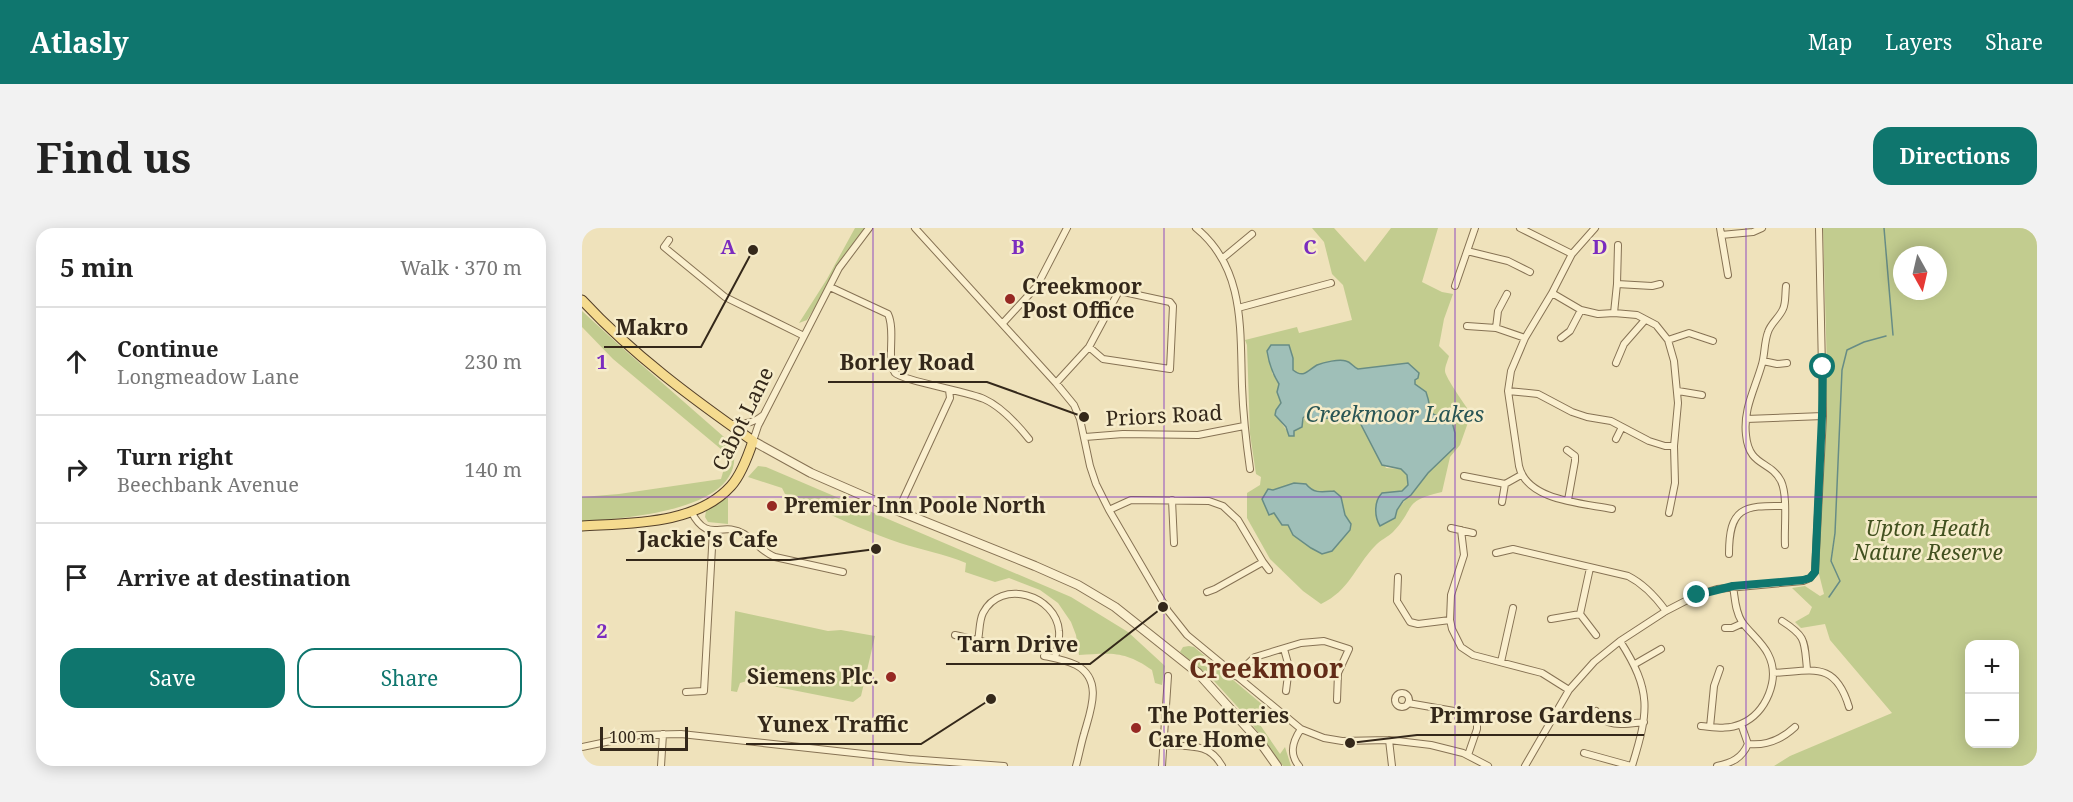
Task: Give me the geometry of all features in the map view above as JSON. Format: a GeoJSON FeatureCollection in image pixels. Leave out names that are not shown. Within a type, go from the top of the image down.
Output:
{"type":"FeatureCollection","features":[{"type":"Feature","properties":{"kind":"main road"},"geometry":{"type":"LineString","coordinates":[[582,300],[657,369],[753,441]]}},
{"type":"Feature","properties":{"kind":"main road","name":"Cabot Lane"},"geometry":{"type":"LineString","coordinates":[[582,526],[662,519],[691,512],[711,502],[731,486],[747,459],[753,441]]}},
{"type":"Feature","properties":{"kind":"street"},"geometry":{"type":"LineString","coordinates":[[915,228],[1003,323],[1074,405],[1080,419],[1096,484],[1172,617],[1187,635],[1301,729],[1324,738],[1342,741],[1389,740],[1431,745],[1468,755],[1488,766]]}},
{"type":"Feature","properties":{"kind":"street"},"geometry":{"type":"LineString","coordinates":[[1003,323],[1037,286],[1067,228]]}},
{"type":"Feature","properties":{"kind":"street"},"geometry":{"type":"LineString","coordinates":[[1196,228],[1214,245],[1223,258],[1235,290],[1238,308],[1244,426],[1250,469]]}},
{"type":"Feature","properties":{"kind":"street"},"geometry":{"type":"LineString","coordinates":[[1455,286],[1475,228]]}},
{"type":"Feature","properties":{"kind":"street"},"geometry":{"type":"LineString","coordinates":[[1520,228],[1572,254]]}},
{"type":"Feature","properties":{"kind":"street"},"geometry":{"type":"LineString","coordinates":[[1595,228],[1572,254],[1525,338],[1511,371],[1508,391],[1521,475],[1530,486],[1540,492],[1568,500],[1612,509]]}},
{"type":"Feature","properties":{"kind":"street"},"geometry":{"type":"LineString","coordinates":[[1728,275],[1721,231],[1753,232],[1762,228]]}},
{"type":"Feature","properties":{"kind":"street"},"geometry":{"type":"LineString","coordinates":[[1525,766],[1569,690],[1594,662],[1620,641],[1666,610],[1697,595],[1733,586],[1803,580],[1810,578],[1815,572],[1822,416],[1819,228]]}},
{"type":"Feature","properties":{"kind":"street","name":"Cabot Lane"},"geometry":{"type":"LineString","coordinates":[[753,441],[839,268],[868,229]]}},
{"type":"Feature","properties":{"kind":"street"},"geometry":{"type":"LineString","coordinates":[[1223,258],[1252,234]]}},
{"type":"Feature","properties":{"kind":"street"},"geometry":{"type":"LineString","coordinates":[[669,240],[664,247],[725,297],[804,336]]}},
{"type":"Feature","properties":{"kind":"street"},"geometry":{"type":"LineString","coordinates":[[1614,313],[1618,245]]}},
{"type":"Feature","properties":{"kind":"street"},"geometry":{"type":"LineString","coordinates":[[1467,251],[1508,261],[1530,272]]}},
{"type":"Feature","properties":{"kind":"street"},"geometry":{"type":"LineString","coordinates":[[1517,276],[1521,268]]}},
{"type":"Feature","properties":{"kind":"street"},"geometry":{"type":"LineString","coordinates":[[1448,275],[1457,278]]}},
{"type":"Feature","properties":{"kind":"street"},"geometry":{"type":"LineString","coordinates":[[1238,308],[1331,283]]}},
{"type":"Feature","properties":{"kind":"street"},"geometry":{"type":"LineString","coordinates":[[1617,284],[1652,286],[1660,284]]}},
{"type":"Feature","properties":{"kind":"street"},"geometry":{"type":"LineString","coordinates":[[1785,545],[1784,492],[1781,482],[1775,472],[1758,462],[1752,454],[1746,434],[1746,419],[1750,395],[1763,361],[1765,340],[1769,329],[1784,308],[1786,286]]}},
{"type":"Feature","properties":{"kind":"street"},"geometry":{"type":"LineString","coordinates":[[830,287],[888,314],[892,323],[892,366],[901,378],[939,385],[949,390],[963,391],[986,400],[1015,421],[1029,439]]}},
{"type":"Feature","properties":{"kind":"street"},"geometry":{"type":"LineString","coordinates":[[1056,383],[1089,348],[1119,291],[1170,302],[1173,306],[1170,369],[1103,359],[1089,348]]}},
{"type":"Feature","properties":{"kind":"street"},"geometry":{"type":"LineString","coordinates":[[1552,293],[1581,310],[1598,314],[1637,315],[1656,325],[1668,340],[1674,361],[1678,391],[1674,446],[1675,483],[1669,513]]}},
{"type":"Feature","properties":{"kind":"street"},"geometry":{"type":"LineString","coordinates":[[1496,328],[1498,311],[1507,294]]}},
{"type":"Feature","properties":{"kind":"street"},"geometry":{"type":"LineString","coordinates":[[1502,304],[1511,308]]}},
{"type":"Feature","properties":{"kind":"street"},"geometry":{"type":"LineString","coordinates":[[1561,338],[1570,331],[1581,310]]}},
{"type":"Feature","properties":{"kind":"street"},"geometry":{"type":"LineString","coordinates":[[1476,327],[1477,318]]}},
{"type":"Feature","properties":{"kind":"street"},"geometry":{"type":"LineString","coordinates":[[1616,363],[1624,344],[1645,320]]}},
{"type":"Feature","properties":{"kind":"street"},"geometry":{"type":"LineString","coordinates":[[1467,326],[1496,328],[1525,338]]}},
{"type":"Feature","properties":{"kind":"street"},"geometry":{"type":"LineString","coordinates":[[1668,340],[1689,333],[1713,341]]}},
{"type":"Feature","properties":{"kind":"street"},"geometry":{"type":"LineString","coordinates":[[1763,361],[1777,364],[1787,363]]}},
{"type":"Feature","properties":{"kind":"street"},"geometry":{"type":"LineString","coordinates":[[902,502],[950,398],[949,390]]}},
{"type":"Feature","properties":{"kind":"street"},"geometry":{"type":"LineString","coordinates":[[1508,391],[1538,394],[1572,412],[1611,421],[1659,444],[1674,446]]}},
{"type":"Feature","properties":{"kind":"street"},"geometry":{"type":"LineString","coordinates":[[1678,391],[1702,395]]}},
{"type":"Feature","properties":{"kind":"street"},"geometry":{"type":"LineString","coordinates":[[729,424],[749,423],[764,415]]}},
{"type":"Feature","properties":{"kind":"street"},"geometry":{"type":"LineString","coordinates":[[1746,419],[1822,416]]}},
{"type":"Feature","properties":{"kind":"street","name":"Priors Road"},"geometry":{"type":"LineString","coordinates":[[1085,437],[1123,434],[1198,435],[1244,426]]}},
{"type":"Feature","properties":{"kind":"street"},"geometry":{"type":"LineString","coordinates":[[1616,439],[1622,427]]}},
{"type":"Feature","properties":{"kind":"street"},"geometry":{"type":"LineString","coordinates":[[753,441],[811,473],[1035,566],[1078,585],[1115,607],[1198,673],[1260,742],[1277,766]]}},
{"type":"Feature","properties":{"kind":"street"},"geometry":{"type":"LineString","coordinates":[[1568,450],[1577,453],[1568,500]]}},
{"type":"Feature","properties":{"kind":"street"},"geometry":{"type":"LineString","coordinates":[[1464,476],[1504,484],[1521,475]]}},
{"type":"Feature","properties":{"kind":"street"},"geometry":{"type":"LineString","coordinates":[[1502,502],[1504,484]]}},
{"type":"Feature","properties":{"kind":"street"},"geometry":{"type":"LineString","coordinates":[[1109,510],[1131,500],[1209,501],[1223,506],[1238,520],[1269,570]]}},
{"type":"Feature","properties":{"kind":"street"},"geometry":{"type":"LineString","coordinates":[[1172,500],[1174,543]]}},
{"type":"Feature","properties":{"kind":"street"},"geometry":{"type":"LineString","coordinates":[[1729,554],[1730,527],[1739,514],[1750,507],[1784,506]]}},
{"type":"Feature","properties":{"kind":"street"},"geometry":{"type":"LineString","coordinates":[[691,512],[700,526],[713,531],[738,531],[746,535],[767,554],[843,572]]}},
{"type":"Feature","properties":{"kind":"street"},"geometry":{"type":"LineString","coordinates":[[1450,528],[1473,533]]}},
{"type":"Feature","properties":{"kind":"street"},"geometry":{"type":"LineString","coordinates":[[1461,530],[1464,555],[1451,595],[1450,620],[1461,647],[1473,655],[1542,674],[1569,690]]}},
{"type":"Feature","properties":{"kind":"street"},"geometry":{"type":"LineString","coordinates":[[686,692],[704,691],[713,531]]}},
{"type":"Feature","properties":{"kind":"street"},"geometry":{"type":"LineString","coordinates":[[1496,553],[1513,549],[1628,576],[1654,595],[1666,610]]}},
{"type":"Feature","properties":{"kind":"street"},"geometry":{"type":"LineString","coordinates":[[1207,592],[1263,562]]}},
{"type":"Feature","properties":{"kind":"street"},"geometry":{"type":"LineString","coordinates":[[1590,568],[1580,614],[1596,635]]}},
{"type":"Feature","properties":{"kind":"street"},"geometry":{"type":"LineString","coordinates":[[1398,577],[1397,601],[1410,622],[1418,624],[1450,620]]}},
{"type":"Feature","properties":{"kind":"street"},"geometry":{"type":"LineString","coordinates":[[1701,726],[1729,727],[1741,724],[1765,703],[1772,684],[1773,673],[1768,654],[1737,612],[1733,586]]}},
{"type":"Feature","properties":{"kind":"street"},"geometry":{"type":"LineString","coordinates":[[978,640],[982,614],[990,604],[1014,594],[1027,595],[1046,603],[1055,615],[1060,632],[1055,658]]}},
{"type":"Feature","properties":{"kind":"street"},"geometry":{"type":"LineString","coordinates":[[1501,662],[1513,608]]}},
{"type":"Feature","properties":{"kind":"street"},"geometry":{"type":"LineString","coordinates":[[1551,619],[1580,614]]}},
{"type":"Feature","properties":{"kind":"street"},"geometry":{"type":"LineString","coordinates":[[1782,621],[1803,638],[1807,669]]}},
{"type":"Feature","properties":{"kind":"street"},"geometry":{"type":"LineString","coordinates":[[1725,628],[1732,628],[1743,623]]}},
{"type":"Feature","properties":{"kind":"street"},"geometry":{"type":"LineString","coordinates":[[955,635],[985,642]]}},
{"type":"Feature","properties":{"kind":"street"},"geometry":{"type":"LineString","coordinates":[[1235,676],[1255,657],[1316,640],[1350,646],[1338,673],[1337,700]]}},
{"type":"Feature","properties":{"kind":"street"},"geometry":{"type":"LineString","coordinates":[[1584,753],[1632,766],[1644,722],[1645,699],[1635,664],[1620,641]]}},
{"type":"Feature","properties":{"kind":"street"},"geometry":{"type":"LineString","coordinates":[[1284,649],[1289,667],[1286,691]]}},
{"type":"Feature","properties":{"kind":"street"},"geometry":{"type":"LineString","coordinates":[[1635,664],[1661,650]]}},
{"type":"Feature","properties":{"kind":"street"},"geometry":{"type":"LineString","coordinates":[[1044,656],[1076,665],[1082,670],[1092,689],[1092,708],[1076,766]]}},
{"type":"Feature","properties":{"kind":"street"},"geometry":{"type":"LineString","coordinates":[[1710,727],[1714,686],[1720,669]]}},
{"type":"Feature","properties":{"kind":"street"},"geometry":{"type":"LineString","coordinates":[[1773,673],[1807,669],[1822,671],[1833,678],[1845,695],[1849,707]]}},
{"type":"Feature","properties":{"kind":"street"},"geometry":{"type":"LineString","coordinates":[[1162,766],[1168,676]]}},
{"type":"Feature","properties":{"kind":"street"},"geometry":{"type":"LineString","coordinates":[[1408,703],[1477,715]]}},
{"type":"Feature","properties":{"kind":"street"},"geometry":{"type":"LineString","coordinates":[[1468,755],[1477,729],[1478,705]]}},
{"type":"Feature","properties":{"kind":"street"},"geometry":{"type":"LineString","coordinates":[[1596,711],[1600,719],[1609,723],[1618,725],[1644,722]]}},
{"type":"Feature","properties":{"kind":"street"},"geometry":{"type":"LineString","coordinates":[[1741,724],[1748,744]]}},
{"type":"Feature","properties":{"kind":"street"},"geometry":{"type":"LineString","coordinates":[[1748,744],[1760,745],[1775,740],[1795,727]]}},
{"type":"Feature","properties":{"kind":"street"},"geometry":{"type":"LineString","coordinates":[[1299,766],[1293,756],[1292,747],[1301,729]]}},
{"type":"Feature","properties":{"kind":"street"},"geometry":{"type":"LineString","coordinates":[[661,766],[663,734]]}},
{"type":"Feature","properties":{"kind":"street"},"geometry":{"type":"LineString","coordinates":[[582,747],[639,735],[663,734],[726,738],[909,763],[1004,766]]}},
{"type":"Feature","properties":{"kind":"street"},"geometry":{"type":"LineString","coordinates":[[1389,740],[1392,766]]}},
{"type":"Feature","properties":{"kind":"street"},"geometry":{"type":"LineString","coordinates":[[1717,766],[1739,758],[1748,744]]}},
{"type":"Feature","properties":{"kind":"street"},"geometry":{"type":"LineString","coordinates":[[1165,745],[1206,749],[1214,754],[1222,766]]}},
{"type":"Feature","properties":{"kind":"green space"},"geometry":{"type":"Polygon","coordinates":[[[855,228],[865,228],[840,261],[807,320],[799,323],[827,279],[855,228]]]}},
{"type":"Feature","properties":{"kind":"green space"},"geometry":{"type":"Polygon","coordinates":[[[1312,228],[1334,228],[1365,262],[1391,228],[1438,228],[1422,282],[1442,292],[1453,294],[1444,319],[1439,346],[1449,356],[1445,369],[1446,374],[1471,414],[1460,445],[1450,457],[1442,492],[1415,502],[1400,524],[1368,554],[1339,592],[1321,604],[1303,591],[1270,559],[1247,518],[1247,493],[1260,485],[1261,477],[1256,474],[1250,434],[1245,340],[1297,327],[1299,333],[1352,320],[1343,285],[1332,274],[1324,242],[1312,228]],[[1272,345],[1272,373],[1279,384],[1281,403],[1276,410],[1287,431],[1294,431],[1306,415],[1312,420],[1356,415],[1386,468],[1401,469],[1407,475],[1408,485],[1402,491],[1393,493],[1397,510],[1428,473],[1444,458],[1456,440],[1451,418],[1433,416],[1430,413],[1422,390],[1415,384],[1408,363],[1358,369],[1343,360],[1317,365],[1301,374],[1293,370],[1293,358],[1289,345],[1272,345]],[[1294,483],[1273,490],[1268,489],[1274,513],[1282,525],[1288,525],[1293,535],[1322,554],[1351,524],[1334,491],[1319,492],[1306,484],[1294,483]]]}},
{"type":"Feature","properties":{"kind":"green space","name":"Upton Heath Nature Reserve"},"geometry":{"type":"Polygon","coordinates":[[[1823,228],[2037,228],[2037,766],[1774,766],[1790,756],[1892,713],[1830,640],[1825,624],[1801,628],[1795,622],[1809,614],[1812,607],[1792,588],[1805,586],[1820,596],[1824,594],[1818,570],[1827,368],[1823,228]]]}},
{"type":"Feature","properties":{"kind":"green space"},"geometry":{"type":"Polygon","coordinates":[[[582,311],[732,444],[733,466],[723,484],[705,497],[680,507],[626,518],[582,522],[582,497],[721,479],[728,455],[613,359],[582,327],[582,311]]]}},
{"type":"Feature","properties":{"kind":"green space"},"geometry":{"type":"Polygon","coordinates":[[[758,466],[766,467],[1071,597],[1128,632],[1165,666],[1162,685],[1155,683],[1152,670],[1126,656],[1079,655],[1071,622],[1058,603],[1040,590],[1009,578],[995,582],[965,572],[966,563],[900,543],[842,520],[785,494],[782,488],[748,477],[758,466]]]}},
{"type":"Feature","properties":{"kind":"green space"},"geometry":{"type":"Polygon","coordinates":[[[728,497],[728,524],[708,522],[705,517],[706,511],[728,497]]]}},
{"type":"Feature","properties":{"kind":"green space"},"geometry":{"type":"Polygon","coordinates":[[[735,611],[828,631],[841,630],[875,636],[861,696],[853,702],[747,681],[740,683],[737,692],[731,691],[735,611]]]}},
{"type":"Feature","properties":{"kind":"green space"},"geometry":{"type":"Polygon","coordinates":[[[1183,647],[1194,647],[1264,706],[1254,716],[1280,754],[1285,747],[1291,766],[1283,766],[1245,715],[1214,681],[1180,652],[1183,647]]]}},
{"type":"Feature","properties":{"kind":"water","name":"Creekmoor Lakes"},"geometry":{"type":"Polygon","coordinates":[[[1271,345],[1289,345],[1293,358],[1293,370],[1300,374],[1306,373],[1317,365],[1340,360],[1358,369],[1408,363],[1419,373],[1415,384],[1426,392],[1431,412],[1451,418],[1455,433],[1455,447],[1403,501],[1395,518],[1380,526],[1376,504],[1382,493],[1402,491],[1408,485],[1407,475],[1401,469],[1382,465],[1356,415],[1312,420],[1306,415],[1303,418],[1302,427],[1294,431],[1294,436],[1289,436],[1286,427],[1275,415],[1281,403],[1277,392],[1279,384],[1267,351],[1271,345]]]}},
{"type":"Feature","properties":{"kind":"water","name":"Creekmoor Lakes"},"geometry":{"type":"Polygon","coordinates":[[[1294,483],[1306,484],[1319,492],[1334,491],[1341,497],[1345,515],[1351,524],[1350,530],[1332,551],[1322,554],[1311,548],[1293,535],[1288,525],[1282,525],[1274,513],[1269,515],[1262,499],[1268,489],[1273,490],[1294,483]]]}},
{"type":"Feature","properties":{"kind":"waterway"},"geometry":{"type":"LineString","coordinates":[[1884,228],[1893,335]]}},
{"type":"Feature","properties":{"kind":"waterway"},"geometry":{"type":"LineString","coordinates":[[1829,597],[1840,581],[1831,561],[1835,533],[1842,370],[1847,350],[1886,336]]}},
{"type":"Feature","properties":{"kind":"place","name":"Makro"},"geometry":{"type":"Point","coordinates":[753,250]}},
{"type":"Feature","properties":{"kind":"place","name":"Creekmoor Post Office"},"geometry":{"type":"Point","coordinates":[1010,299]}},
{"type":"Feature","properties":{"kind":"place","name":"Borley Road"},"geometry":{"type":"Point","coordinates":[1084,417]}},
{"type":"Feature","properties":{"kind":"place","name":"Premier Inn Poole North"},"geometry":{"type":"Point","coordinates":[772,506]}},
{"type":"Feature","properties":{"kind":"place","name":"Jackie's Cafe"},"geometry":{"type":"Point","coordinates":[876,549]}},
{"type":"Feature","properties":{"kind":"place","name":"Tarn Drive"},"geometry":{"type":"Point","coordinates":[1163,607]}},
{"type":"Feature","properties":{"kind":"place","name":"Siemens Plc."},"geometry":{"type":"Point","coordinates":[891,677]}},
{"type":"Feature","properties":{"kind":"place","name":"Yunex Traffic"},"geometry":{"type":"Point","coordinates":[991,699]}},
{"type":"Feature","properties":{"kind":"place","name":"The Potteries Care Home"},"geometry":{"type":"Point","coordinates":[1136,728]}},
{"type":"Feature","properties":{"kind":"place","name":"Primrose Gardens"},"geometry":{"type":"Point","coordinates":[1350,743]}},
{"type":"Feature","properties":{"kind":"district","name":"Creekmoor"},"geometry":{"type":"Point","coordinates":[1266,669]}},
{"type":"Feature","properties":{"kind":"route"},"geometry":{"type":"LineString","coordinates":[[1697,595],[1733,586],[1803,580],[1810,578],[1815,572],[1823,367]]}}]}
